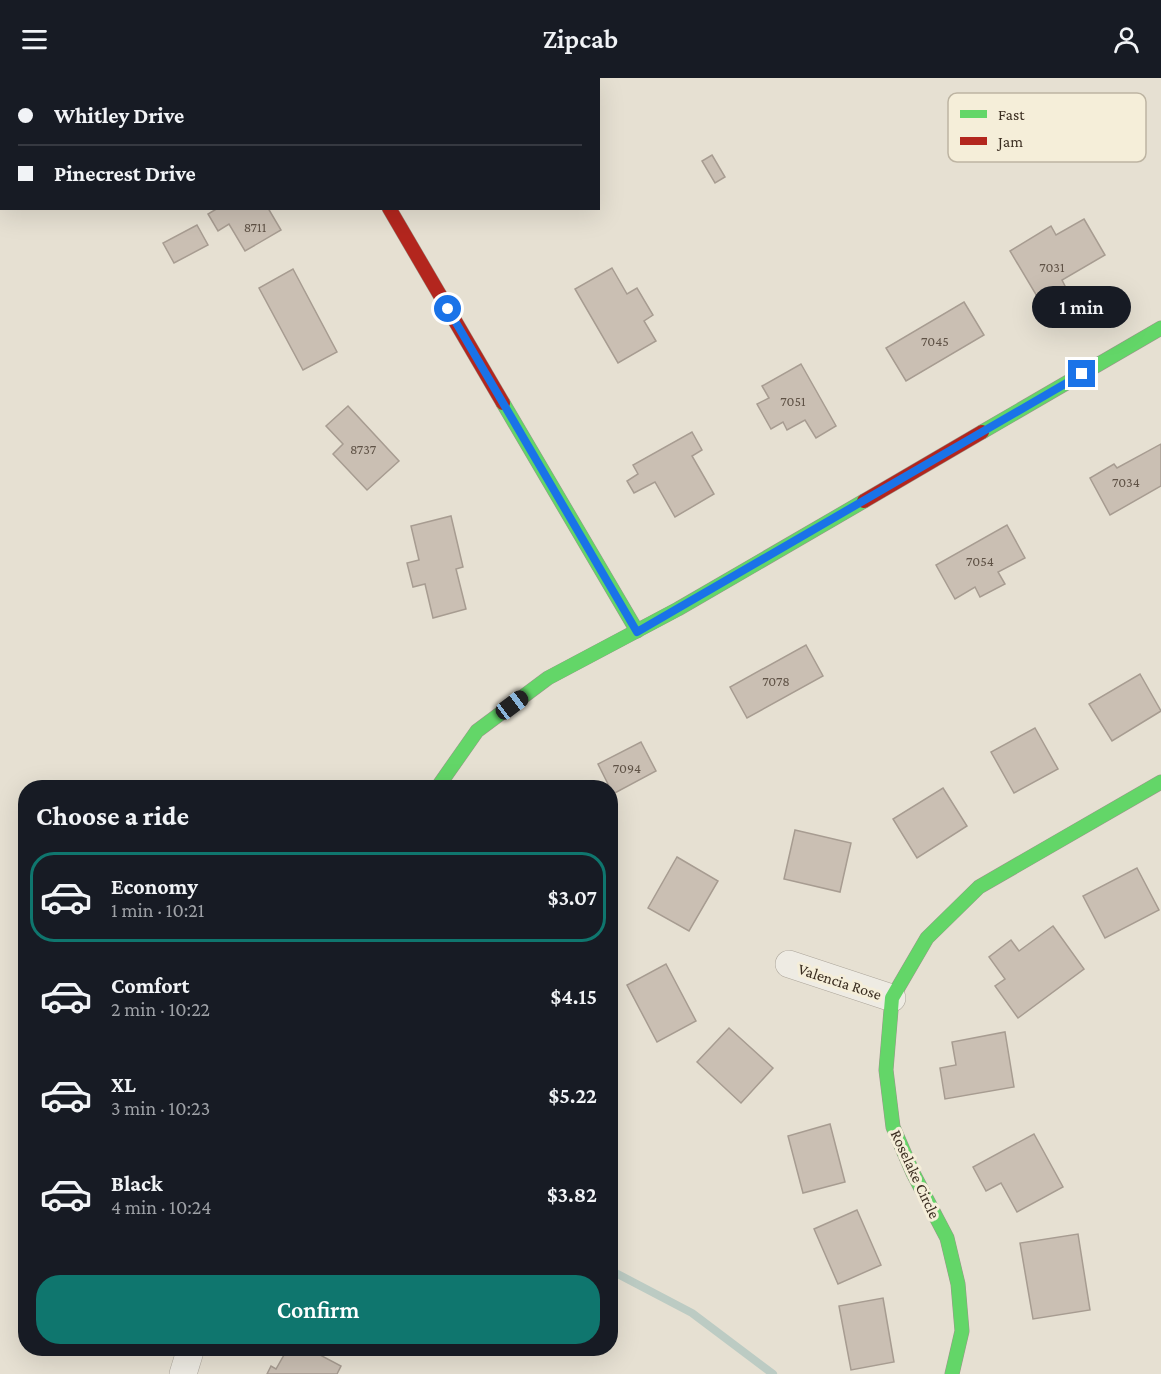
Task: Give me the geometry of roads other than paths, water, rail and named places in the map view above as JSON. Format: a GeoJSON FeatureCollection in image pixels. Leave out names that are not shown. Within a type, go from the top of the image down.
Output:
{"type":"FeatureCollection","features":[{"type":"Feature","properties":{"kind":"street"},"geometry":{"type":"LineString","coordinates":[[390,210],[637,632]]}},
{"type":"Feature","properties":{"kind":"street"},"geometry":{"type":"LineString","coordinates":[[443,780],[477,731],[548,678],[637,632],[1161,328]]}},
{"type":"Feature","properties":{"kind":"street","name":"Roselake Circle"},"geometry":{"type":"LineString","coordinates":[[952,1374],[962,1331],[958,1284],[947,1238],[913,1173],[893,1127],[886,1070],[892,998],[927,938],[979,887],[1161,782]]}},
{"type":"Feature","properties":{"kind":"street","name":"Valencia Rose"},"geometry":{"type":"LineString","coordinates":[[789,964],[892,998]]}},
{"type":"Feature","properties":{"kind":"street"},"geometry":{"type":"LineString","coordinates":[[183,1374],[189,1356]]}},
{"type":"Feature","properties":{"kind":"waterway"},"geometry":{"type":"LineString","coordinates":[[618,1274],[692,1313],[773,1374]]}}]}
